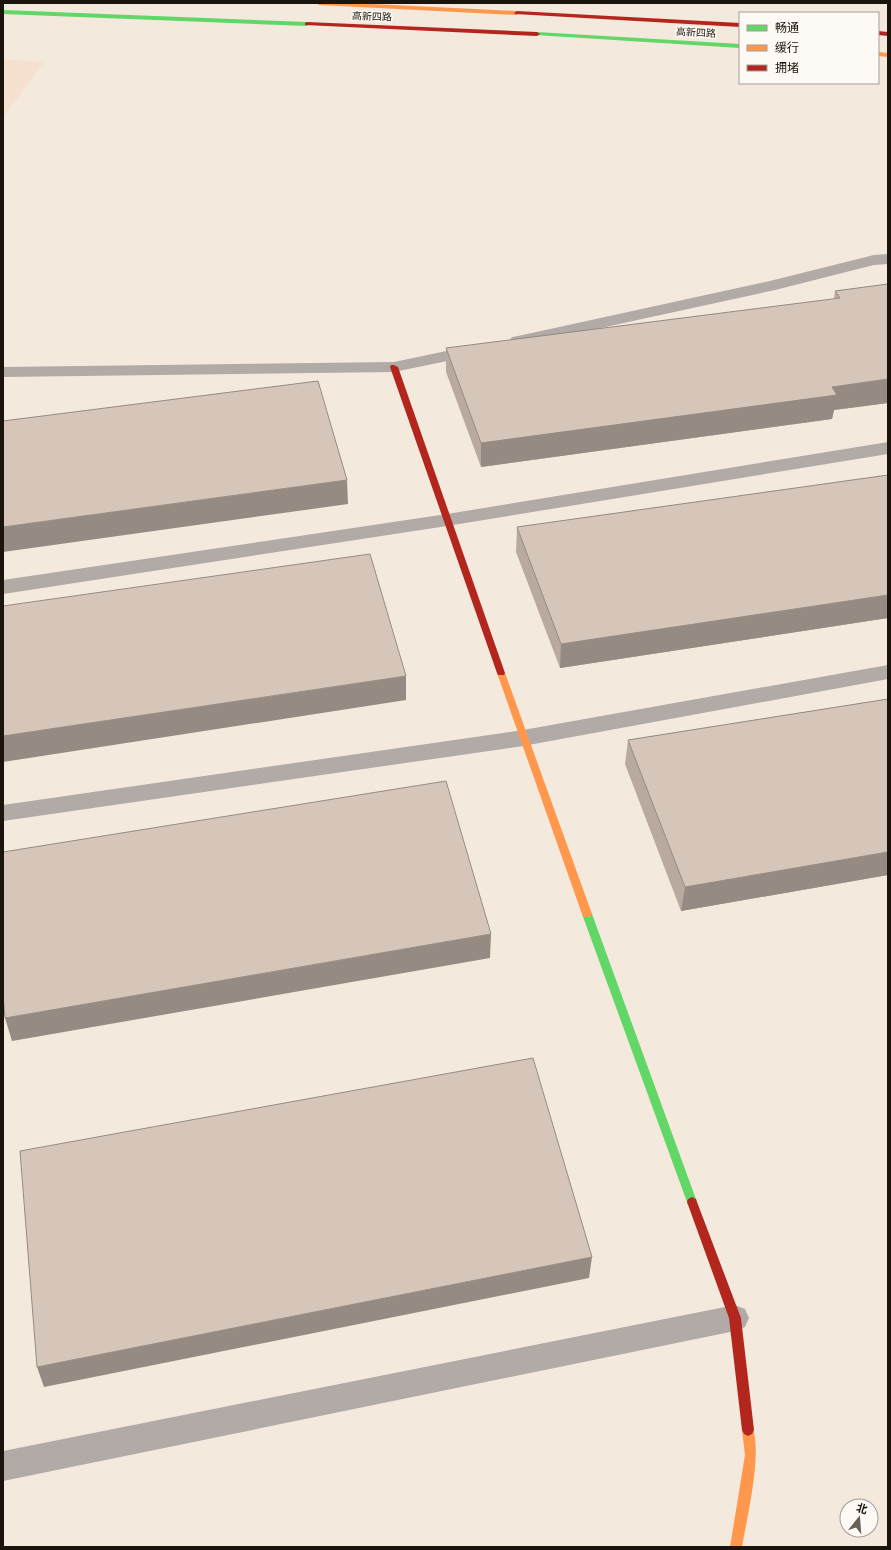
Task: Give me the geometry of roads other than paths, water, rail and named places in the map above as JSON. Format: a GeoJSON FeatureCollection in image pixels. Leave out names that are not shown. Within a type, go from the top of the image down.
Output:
{"type":"FeatureCollection","features":[{"type":"Feature","properties":{"kind":"main road","name":"高新四路"},"geometry":{"type":"LineString","coordinates":[[319,3],[739,25]]}},
{"type":"Feature","properties":{"kind":"main road","name":"高新四路"},"geometry":{"type":"LineString","coordinates":[[3,12],[492,31],[739,46]]}},
{"type":"Feature","properties":{"kind":"main road"},"geometry":{"type":"LineString","coordinates":[[394,367],[523,738],[735,1318],[751,1455],[736,1547]]}},
{"type":"Feature","properties":{"kind":"street"},"geometry":{"type":"LineString","coordinates":[[3,372],[394,367],[498,346],[775,285],[874,260],[888,259]]}},
{"type":"Feature","properties":{"kind":"street"},"geometry":{"type":"LineString","coordinates":[[3,587],[447,520],[888,448]]}},
{"type":"Feature","properties":{"kind":"street"},"geometry":{"type":"LineString","coordinates":[[3,813],[523,738],[888,672]]}},
{"type":"Feature","properties":{"kind":"street"},"geometry":{"type":"LineString","coordinates":[[3,1466],[735,1318]]}}]}
